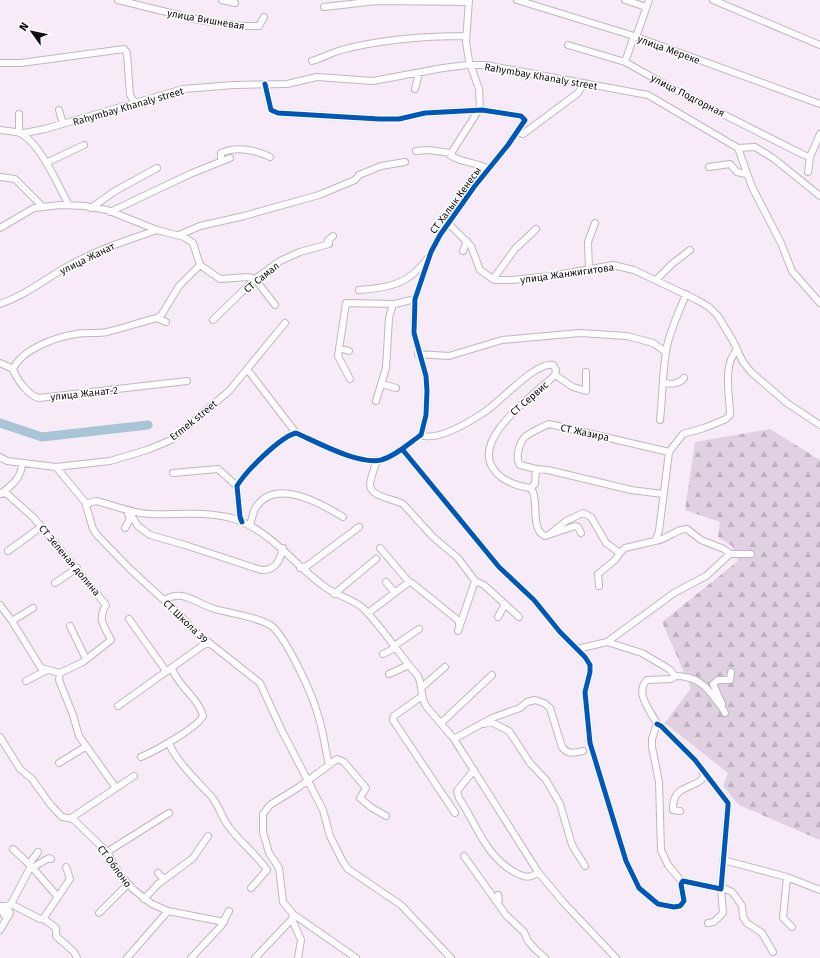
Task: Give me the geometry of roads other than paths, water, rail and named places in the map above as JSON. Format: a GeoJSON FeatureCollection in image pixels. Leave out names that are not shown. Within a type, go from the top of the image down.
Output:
{"type":"FeatureCollection","features":[{"type":"Feature","properties":{"kind":"street","name":"улица Вишневая"},"geometry":{"type":"LineString","coordinates":[[118,0],[200,20],[242,26],[259,26],[264,17]]}},
{"type":"Feature","properties":{"kind":"street"},"geometry":{"type":"LineString","coordinates":[[222,0],[235,3]]}},
{"type":"Feature","properties":{"kind":"street","name":"улица Мереке"},"geometry":{"type":"LineString","coordinates":[[517,0],[635,37],[820,104]]}},
{"type":"Feature","properties":{"kind":"street"},"geometry":{"type":"LineString","coordinates":[[625,0],[646,7]]}},
{"type":"Feature","properties":{"kind":"street"},"geometry":{"type":"LineString","coordinates":[[625,62],[649,0]]}},
{"type":"Feature","properties":{"kind":"street"},"geometry":{"type":"LineString","coordinates":[[713,0],[820,45]]}},
{"type":"Feature","properties":{"kind":"street"},"geometry":{"type":"LineString","coordinates":[[324,7],[377,1],[469,1],[466,36],[471,64],[479,89],[480,108],[451,153]]}},
{"type":"Feature","properties":{"kind":"street"},"geometry":{"type":"LineString","coordinates":[[312,61],[341,50],[406,39],[466,36]]}},
{"type":"Feature","properties":{"kind":"street","name":"улица Подгорная"},"geometry":{"type":"LineString","coordinates":[[568,45],[625,62],[627,65],[677,91],[807,156]]}},
{"type":"Feature","properties":{"kind":"street"},"geometry":{"type":"LineString","coordinates":[[0,63],[21,63],[124,49],[126,53],[130,95],[135,103]]}},
{"type":"Feature","properties":{"kind":"street","name":"Rahymbay Khanaly street"},"geometry":{"type":"LineString","coordinates":[[0,130],[19,133],[63,124],[183,89],[234,85],[287,84],[317,77],[373,81],[471,64],[501,67],[531,75],[628,90],[652,97],[738,148],[755,147],[773,158],[820,196]]}},
{"type":"Feature","properties":{"kind":"street"},"geometry":{"type":"LineString","coordinates":[[415,89],[419,73]]}},
{"type":"Feature","properties":{"kind":"street","name":"СТ Халык Кенесы"},"geometry":{"type":"LineString","coordinates":[[421,435],[426,415],[427,391],[426,376],[418,354],[414,333],[413,302],[431,252],[448,223],[488,169],[518,132],[523,134],[578,93],[584,83]]}},
{"type":"Feature","properties":{"kind":"street"},"geometry":{"type":"LineString","coordinates":[[266,84],[271,110],[278,113],[399,119],[425,113],[478,110],[521,116],[525,120],[518,132]]}},
{"type":"Feature","properties":{"kind":"street"},"geometry":{"type":"LineString","coordinates":[[59,110],[63,124]]}},
{"type":"Feature","properties":{"kind":"street"},"geometry":{"type":"LineString","coordinates":[[20,114],[19,133],[28,138],[46,163],[69,205]]}},
{"type":"Feature","properties":{"kind":"street"},"geometry":{"type":"LineString","coordinates":[[808,172],[807,156],[820,134]]}},
{"type":"Feature","properties":{"kind":"street"},"geometry":{"type":"LineString","coordinates":[[46,163],[84,145]]}},
{"type":"Feature","properties":{"kind":"street"},"geometry":{"type":"LineString","coordinates":[[738,148],[746,174],[781,243],[792,271],[820,303]]}},
{"type":"Feature","properties":{"kind":"street"},"geometry":{"type":"LineString","coordinates":[[221,161],[221,153],[227,150],[252,150],[270,157]]}},
{"type":"Feature","properties":{"kind":"street"},"geometry":{"type":"LineString","coordinates":[[416,151],[428,150],[451,153],[452,156],[460,160],[480,165],[488,169]]}},
{"type":"Feature","properties":{"kind":"street"},"geometry":{"type":"LineString","coordinates":[[110,212],[230,158]]}},
{"type":"Feature","properties":{"kind":"street"},"geometry":{"type":"LineString","coordinates":[[182,236],[200,226],[244,216],[319,195],[355,180],[359,175],[381,166],[405,162]]}},
{"type":"Feature","properties":{"kind":"street"},"geometry":{"type":"LineString","coordinates":[[709,167],[730,164],[737,172],[746,174]]}},
{"type":"Feature","properties":{"kind":"street"},"geometry":{"type":"LineString","coordinates":[[90,208],[115,190],[157,168]]}},
{"type":"Feature","properties":{"kind":"street"},"geometry":{"type":"LineString","coordinates":[[0,177],[15,179],[43,207]]}},
{"type":"Feature","properties":{"kind":"street"},"geometry":{"type":"LineString","coordinates":[[0,228],[30,210],[43,207],[69,205],[110,212],[157,230],[182,236],[193,243],[200,265],[217,278],[249,277],[255,279],[275,305]]}},
{"type":"Feature","properties":{"kind":"street"},"geometry":{"type":"LineString","coordinates":[[448,223],[467,241],[480,270],[493,279],[516,249],[536,229]]}},
{"type":"Feature","properties":{"kind":"street"},"geometry":{"type":"LineString","coordinates":[[589,270],[588,242],[595,223]]}},
{"type":"Feature","properties":{"kind":"street","name":"улица Жанат"},"geometry":{"type":"LineString","coordinates":[[0,304],[13,300],[81,259],[135,236],[157,230]]}},
{"type":"Feature","properties":{"kind":"street","name":"СТ Самал"},"geometry":{"type":"LineString","coordinates":[[213,320],[255,279],[286,258],[329,244],[328,240],[333,236]]}},
{"type":"Feature","properties":{"kind":"street"},"geometry":{"type":"LineString","coordinates":[[463,251],[467,241]]}},
{"type":"Feature","properties":{"kind":"street"},"geometry":{"type":"LineString","coordinates":[[656,280],[672,264],[690,250]]}},
{"type":"Feature","properties":{"kind":"street"},"geometry":{"type":"LineString","coordinates":[[359,290],[390,286],[407,280],[415,273],[431,252]]}},
{"type":"Feature","properties":{"kind":"street"},"geometry":{"type":"LineString","coordinates":[[0,363],[14,369],[17,362],[26,354],[59,338],[77,334],[106,332],[157,318],[162,314],[179,286],[200,265]]}},
{"type":"Feature","properties":{"kind":"street","name":"улица Жанжигитова"},"geometry":{"type":"LineString","coordinates":[[493,279],[525,279],[589,270],[607,265],[621,266],[656,280],[686,294],[715,312],[725,327],[743,362],[756,378],[796,410],[820,425]]}},
{"type":"Feature","properties":{"kind":"street"},"geometry":{"type":"LineString","coordinates":[[660,420],[666,352],[673,326],[686,294]]}},
{"type":"Feature","properties":{"kind":"street"},"geometry":{"type":"LineString","coordinates":[[350,380],[338,356],[346,303],[392,304],[413,302]]}},
{"type":"Feature","properties":{"kind":"street"},"geometry":{"type":"LineString","coordinates":[[376,401],[387,363],[389,318],[392,304]]}},
{"type":"Feature","properties":{"kind":"street"},"geometry":{"type":"LineString","coordinates":[[157,318],[166,322]]}},
{"type":"Feature","properties":{"kind":"street","name":"Ermek street"},"geometry":{"type":"LineString","coordinates":[[0,457],[6,461],[22,464],[56,467],[110,461],[147,450],[171,440],[230,391],[285,324]]}},
{"type":"Feature","properties":{"kind":"street"},"geometry":{"type":"LineString","coordinates":[[418,354],[449,356],[502,340],[580,334],[627,336],[653,343],[666,352]]}},
{"type":"Feature","properties":{"kind":"street"},"geometry":{"type":"LineString","coordinates":[[339,348],[349,351]]}},
{"type":"Feature","properties":{"kind":"street"},"geometry":{"type":"LineString","coordinates":[[733,422],[730,415],[727,380],[733,357],[737,350]]}},
{"type":"Feature","properties":{"kind":"street","name":"СТ Сервис"},"geometry":{"type":"LineString","coordinates":[[421,435],[430,437],[441,435],[485,412],[520,381],[548,365],[553,365],[556,375],[512,412],[497,433],[490,449],[489,462],[497,473],[509,482],[530,488]]}},
{"type":"Feature","properties":{"kind":"street","name":"улица Жанат-2"},"geometry":{"type":"LineString","coordinates":[[14,369],[19,379],[34,397],[39,398],[187,381]]}},
{"type":"Feature","properties":{"kind":"street"},"geometry":{"type":"LineString","coordinates":[[247,369],[296,433],[347,455],[377,460],[390,456],[421,435]]}},
{"type":"Feature","properties":{"kind":"street"},"geometry":{"type":"LineString","coordinates":[[556,375],[573,386],[586,391],[586,372]]}},
{"type":"Feature","properties":{"kind":"street"},"geometry":{"type":"LineString","coordinates":[[663,382],[668,384],[678,382],[684,378]]}},
{"type":"Feature","properties":{"kind":"street"},"geometry":{"type":"LineString","coordinates":[[382,384],[396,388]]}},
{"type":"Feature","properties":{"kind":"street"},"geometry":{"type":"LineString","coordinates":[[658,539],[669,452],[683,434],[704,428],[726,419],[730,415]]}},
{"type":"Feature","properties":{"kind":"street","name":"СТ Жазира"},"geometry":{"type":"LineString","coordinates":[[536,469],[520,465],[518,453],[526,436],[549,424],[669,452]]}},
{"type":"Feature","properties":{"kind":"street"},"geometry":{"type":"LineString","coordinates":[[237,486],[256,462],[288,435],[296,433]]}},
{"type":"Feature","properties":{"kind":"street"},"geometry":{"type":"LineString","coordinates":[[402,449],[499,567],[534,600],[560,632],[578,649],[590,665],[590,672],[585,692],[590,743],[626,862],[639,888],[658,904],[667,907],[677,907],[682,904],[684,898],[682,882],[668,865],[662,850],[659,782],[652,747],[652,739],[656,724]]}},
{"type":"Feature","properties":{"kind":"street"},"geometry":{"type":"LineString","coordinates":[[377,460],[370,484],[372,491],[403,504],[433,537],[458,558],[475,581],[484,585],[519,617]]}},
{"type":"Feature","properties":{"kind":"street","name":"СТ Зеленая долина"},"geometry":{"type":"LineString","coordinates":[[0,494],[19,479],[22,472],[22,464]]}},
{"type":"Feature","properties":{"kind":"street","name":"СТ Школа 39"},"geometry":{"type":"LineString","coordinates":[[56,467],[85,502],[93,529],[130,570],[164,600],[208,643],[260,682],[281,729],[323,810],[330,836],[348,869],[401,905],[451,958]]}},
{"type":"Feature","properties":{"kind":"street"},"geometry":{"type":"LineString","coordinates":[[173,473],[218,469],[237,486],[240,517],[242,522]]}},
{"type":"Feature","properties":{"kind":"street"},"geometry":{"type":"LineString","coordinates":[[581,533],[575,526],[545,536],[539,532],[535,499],[530,488],[535,484],[536,469],[548,470],[631,490],[663,494]]}},
{"type":"Feature","properties":{"kind":"street","name":"СТ Зеленая долина"},"geometry":{"type":"LineString","coordinates":[[0,494],[6,493],[34,518],[105,602],[106,605],[102,612],[101,620],[112,640],[86,659],[60,673]]}},
{"type":"Feature","properties":{"kind":"street"},"geometry":{"type":"LineString","coordinates":[[250,525],[257,506],[269,497],[282,493],[300,495],[325,506],[343,517]]}},
{"type":"Feature","properties":{"kind":"street"},"geometry":{"type":"LineString","coordinates":[[85,502],[89,503],[96,501],[149,514],[211,514],[250,525],[282,548],[300,568],[334,594],[361,606],[418,676],[422,687],[422,696],[426,706],[454,739],[538,872],[564,903],[616,958]]}},
{"type":"Feature","properties":{"kind":"street"},"geometry":{"type":"LineString","coordinates":[[125,509],[130,516],[130,521],[125,528]]}},
{"type":"Feature","properties":{"kind":"street"},"geometry":{"type":"LineString","coordinates":[[125,509],[138,526],[150,536],[185,545],[261,570],[270,570],[274,567],[278,562],[282,548]]}},
{"type":"Feature","properties":{"kind":"street"},"geometry":{"type":"LineString","coordinates":[[551,533],[566,521],[581,513],[585,513],[591,517],[606,543],[620,553]]}},
{"type":"Feature","properties":{"kind":"street"},"geometry":{"type":"LineString","coordinates":[[8,551],[41,527]]}},
{"type":"Feature","properties":{"kind":"street"},"geometry":{"type":"LineString","coordinates":[[300,568],[307,566],[359,527]]}},
{"type":"Feature","properties":{"kind":"street"},"geometry":{"type":"LineString","coordinates":[[599,586],[598,574],[615,560],[625,548],[658,539],[682,529],[687,528],[701,540],[724,549],[730,554],[751,554]]}},
{"type":"Feature","properties":{"kind":"street"},"geometry":{"type":"LineString","coordinates":[[380,548],[409,582],[459,621],[459,628],[475,581]]}},
{"type":"Feature","properties":{"kind":"street"},"geometry":{"type":"LineString","coordinates":[[578,649],[607,642],[674,593],[706,576],[730,554]]}},
{"type":"Feature","properties":{"kind":"street"},"geometry":{"type":"LineString","coordinates":[[334,594],[376,559]]}},
{"type":"Feature","properties":{"kind":"street"},"geometry":{"type":"LineString","coordinates":[[55,583],[76,568]]}},
{"type":"Feature","properties":{"kind":"street"},"geometry":{"type":"LineString","coordinates":[[386,582],[395,593]]}},
{"type":"Feature","properties":{"kind":"street"},"geometry":{"type":"LineString","coordinates":[[368,614],[409,582]]}},
{"type":"Feature","properties":{"kind":"street"},"geometry":{"type":"LineString","coordinates":[[164,600],[174,595],[180,595],[231,614],[262,622],[274,628],[281,636],[300,672],[317,712],[329,766]]}},
{"type":"Feature","properties":{"kind":"street"},"geometry":{"type":"LineString","coordinates":[[498,617],[505,604]]}},
{"type":"Feature","properties":{"kind":"street"},"geometry":{"type":"LineString","coordinates":[[0,605],[12,621],[41,668],[60,673],[59,680],[73,715],[78,736],[116,788]]}},
{"type":"Feature","properties":{"kind":"street"},"geometry":{"type":"LineString","coordinates":[[12,621],[32,608]]}},
{"type":"Feature","properties":{"kind":"street"},"geometry":{"type":"LineString","coordinates":[[129,619],[166,671]]}},
{"type":"Feature","properties":{"kind":"street"},"geometry":{"type":"LineString","coordinates":[[70,626],[86,659]]}},
{"type":"Feature","properties":{"kind":"street"},"geometry":{"type":"LineString","coordinates":[[384,654],[419,629]]}},
{"type":"Feature","properties":{"kind":"street"},"geometry":{"type":"LineString","coordinates":[[607,642],[642,653],[669,669],[675,676],[692,679],[702,683],[724,712],[713,684],[718,680],[730,680],[731,672]]}},
{"type":"Feature","properties":{"kind":"street"},"geometry":{"type":"LineString","coordinates":[[118,706],[208,643]]}},
{"type":"Feature","properties":{"kind":"street"},"geometry":{"type":"LineString","coordinates":[[389,674],[409,665]]}},
{"type":"Feature","properties":{"kind":"street"},"geometry":{"type":"LineString","coordinates":[[422,687],[445,667]]}},
{"type":"Feature","properties":{"kind":"street"},"geometry":{"type":"LineString","coordinates":[[141,757],[169,743],[197,724],[203,716],[196,702],[179,682],[172,668]]}},
{"type":"Feature","properties":{"kind":"street"},"geometry":{"type":"LineString","coordinates":[[26,682],[47,670]]}},
{"type":"Feature","properties":{"kind":"street"},"geometry":{"type":"LineString","coordinates":[[441,723],[492,675]]}},
{"type":"Feature","properties":{"kind":"street"},"geometry":{"type":"LineString","coordinates":[[675,676],[671,679],[649,679],[643,686],[644,700],[656,724],[661,726],[695,760],[728,803],[721,888],[723,913],[714,922],[708,923]]}},
{"type":"Feature","properties":{"kind":"street"},"geometry":{"type":"LineString","coordinates":[[422,696],[399,711],[392,718],[455,813]]}},
{"type":"Feature","properties":{"kind":"street"},"geometry":{"type":"LineString","coordinates":[[454,739],[484,724],[492,718],[520,708],[527,702],[541,702],[550,708],[564,749],[570,753],[582,751]]}},
{"type":"Feature","properties":{"kind":"street"},"geometry":{"type":"LineString","coordinates":[[484,724],[491,722],[509,731],[530,763],[546,780],[560,804],[572,845],[585,866]]}},
{"type":"Feature","properties":{"kind":"street","name":"СТ Облоно"},"geometry":{"type":"LineString","coordinates":[[0,737],[20,769],[32,779],[50,804],[62,817],[71,818],[107,852],[120,875],[144,899],[168,911],[224,922]]}},
{"type":"Feature","properties":{"kind":"street"},"geometry":{"type":"LineString","coordinates":[[169,743],[203,789],[216,802],[222,817],[228,826],[268,870],[251,888]]}},
{"type":"Feature","properties":{"kind":"street"},"geometry":{"type":"LineString","coordinates":[[59,763],[85,747]]}},
{"type":"Feature","properties":{"kind":"street"},"geometry":{"type":"LineString","coordinates":[[298,958],[301,940],[293,916],[283,902],[279,868],[269,853],[263,832],[262,818],[264,811],[270,804],[329,766],[337,759],[344,762],[366,788],[360,798],[372,808],[386,816]]}},
{"type":"Feature","properties":{"kind":"street"},"geometry":{"type":"LineString","coordinates":[[474,770],[457,791],[459,798],[487,846],[502,865],[522,876],[531,877],[538,872]]}},
{"type":"Feature","properties":{"kind":"street"},"geometry":{"type":"LineString","coordinates":[[680,811],[673,810],[674,800],[686,786],[702,781],[704,773]]}},
{"type":"Feature","properties":{"kind":"street"},"geometry":{"type":"LineString","coordinates":[[71,818],[134,776]]}},
{"type":"Feature","properties":{"kind":"street"},"geometry":{"type":"LineString","coordinates":[[107,852],[169,813]]}},
{"type":"Feature","properties":{"kind":"street"},"geometry":{"type":"LineString","coordinates":[[144,899],[164,879],[193,858],[208,836]]}},
{"type":"Feature","properties":{"kind":"street"},"geometry":{"type":"LineString","coordinates":[[13,849],[31,866],[58,897]]}},
{"type":"Feature","properties":{"kind":"street"},"geometry":{"type":"LineString","coordinates":[[4,923],[2,914],[38,852]]}},
{"type":"Feature","properties":{"kind":"street"},"geometry":{"type":"LineString","coordinates":[[464,856],[497,898],[516,926],[524,932],[528,941],[545,958]]}},
{"type":"Feature","properties":{"kind":"street"},"geometry":{"type":"LineString","coordinates":[[31,866],[49,858],[50,859]]}},
{"type":"Feature","properties":{"kind":"street"},"geometry":{"type":"LineString","coordinates":[[724,860],[787,878],[820,890]]}},
{"type":"Feature","properties":{"kind":"street"},"geometry":{"type":"LineString","coordinates":[[43,918],[70,879],[66,867]]}},
{"type":"Feature","properties":{"kind":"street"},"geometry":{"type":"LineString","coordinates":[[158,873],[164,879]]}},
{"type":"Feature","properties":{"kind":"street"},"geometry":{"type":"LineString","coordinates":[[787,878],[783,918],[792,927]]}},
{"type":"Feature","properties":{"kind":"street"},"geometry":{"type":"LineString","coordinates":[[682,882],[694,882],[732,892],[742,906],[743,917],[747,923],[762,933],[773,952]]}},
{"type":"Feature","properties":{"kind":"street"},"geometry":{"type":"LineString","coordinates":[[99,913],[128,884]]}},
{"type":"Feature","properties":{"kind":"street"},"geometry":{"type":"LineString","coordinates":[[6,906],[40,919],[43,918],[56,928],[56,936],[74,952],[77,958]]}},
{"type":"Feature","properties":{"kind":"street"},"geometry":{"type":"LineString","coordinates":[[0,930],[10,912],[6,906]]}},
{"type":"Feature","properties":{"kind":"street"},"geometry":{"type":"LineString","coordinates":[[127,958],[168,911]]}},
{"type":"Feature","properties":{"kind":"street"},"geometry":{"type":"LineString","coordinates":[[191,958],[224,922],[229,911]]}},
{"type":"Feature","properties":{"kind":"street"},"geometry":{"type":"LineString","coordinates":[[255,958],[293,916]]}},
{"type":"Feature","properties":{"kind":"street"},"geometry":{"type":"LineString","coordinates":[[293,916],[356,958]]}},
{"type":"Feature","properties":{"kind":"waterway"},"geometry":{"type":"LineString","coordinates":[[0,423],[42,437],[148,425]]}}]}
